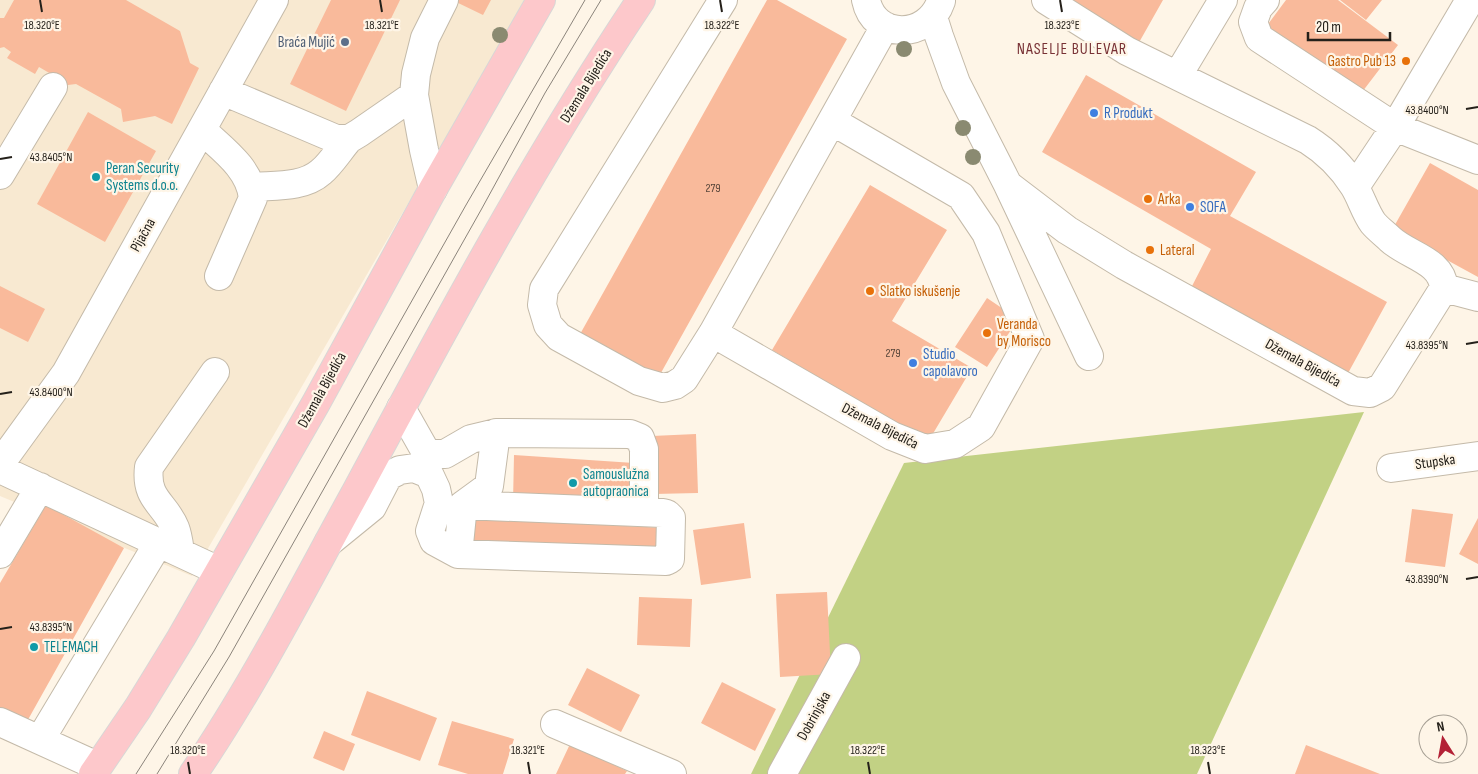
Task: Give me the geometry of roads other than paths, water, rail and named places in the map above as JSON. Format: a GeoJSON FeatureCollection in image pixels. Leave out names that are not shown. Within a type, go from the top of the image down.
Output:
{"type":"FeatureCollection","features":[{"type":"Feature","properties":{"kind":"main road","name":"Džemala Bijedića"},"geometry":{"type":"LineString","coordinates":[[95,770],[138,708],[181,638],[316,403],[433,189],[540,0]]}},
{"type":"Feature","properties":{"kind":"main road","name":"Džemala Bijedića"},"geometry":{"type":"LineString","coordinates":[[193,774],[254,675],[329,542],[401,408],[548,149],[641,0]]}},
{"type":"Feature","properties":{"kind":"street","name":"Pijačna"},"geometry":{"type":"LineString","coordinates":[[0,464],[66,373],[274,0]]}},
{"type":"Feature","properties":{"kind":"street"},"geometry":{"type":"LineString","coordinates":[[433,189],[414,94],[416,74],[425,38],[444,0]]}},
{"type":"Feature","properties":{"kind":"street"},"geometry":{"type":"LineString","coordinates":[[723,0],[544,289],[542,305],[548,324],[559,337],[639,381],[663,388],[675,385],[684,379],[713,333],[832,121],[892,28],[919,28],[937,8]]}},
{"type":"Feature","properties":{"kind":"street","name":"Džemala Bijedića"},"geometry":{"type":"LineString","coordinates":[[866,0],[871,12],[892,28],[922,46],[956,83]]}},
{"type":"Feature","properties":{"kind":"street"},"geometry":{"type":"LineString","coordinates":[[1046,0],[1127,51],[1321,148],[1336,162],[1355,187],[1373,223],[1396,244],[1438,270],[1444,278],[1444,288],[1478,297]]}},
{"type":"Feature","properties":{"kind":"street"},"geometry":{"type":"LineString","coordinates":[[1178,75],[1223,0]]}},
{"type":"Feature","properties":{"kind":"street"},"geometry":{"type":"LineString","coordinates":[[1265,0],[1258,8],[1253,22],[1259,38],[1395,127],[1478,160]]}},
{"type":"Feature","properties":{"kind":"street"},"geometry":{"type":"LineString","coordinates":[[1355,187],[1395,127],[1470,0]]}},
{"type":"Feature","properties":{"kind":"street","name":"Džemala Bijedića"},"geometry":{"type":"LineString","coordinates":[[937,8],[939,36],[956,83],[1008,185],[1089,356]]}},
{"type":"Feature","properties":{"kind":"street"},"geometry":{"type":"LineString","coordinates":[[0,175],[53,87]]}},
{"type":"Feature","properties":{"kind":"street"},"geometry":{"type":"LineString","coordinates":[[223,91],[336,139],[349,139]]}},
{"type":"Feature","properties":{"kind":"street"},"geometry":{"type":"LineString","coordinates":[[252,187],[301,183],[311,178],[321,172],[349,139],[414,94]]}},
{"type":"Feature","properties":{"kind":"street","name":"Džemala Bijedića"},"geometry":{"type":"LineString","coordinates":[[713,333],[892,436],[925,449],[955,444],[981,427],[1030,339],[986,233],[961,196],[832,121]]}},
{"type":"Feature","properties":{"kind":"street"},"geometry":{"type":"LineString","coordinates":[[202,130],[243,170],[252,187],[253,198],[219,276]]}},
{"type":"Feature","properties":{"kind":"street","name":"Džemala Bijedića"},"geometry":{"type":"LineString","coordinates":[[1008,185],[1067,230],[1124,266],[1353,390],[1370,393],[1382,387],[1444,288]]}},
{"type":"Feature","properties":{"kind":"street"},"geometry":{"type":"LineString","coordinates":[[40,740],[169,547],[175,528],[150,490],[147,481],[149,467],[215,372]]}},
{"type":"Feature","properties":{"kind":"street"},"geometry":{"type":"LineString","coordinates":[[401,408],[427,454],[444,454],[471,440],[496,433],[630,434],[640,438],[644,449],[644,512]]}},
{"type":"Feature","properties":{"kind":"street"},"geometry":{"type":"LineString","coordinates":[[458,554],[463,505],[489,486],[496,433]]}},
{"type":"Feature","properties":{"kind":"street","name":"Stupska"},"geometry":{"type":"LineString","coordinates":[[1391,468],[1478,456]]}},
{"type":"Feature","properties":{"kind":"street"},"geometry":{"type":"LineString","coordinates":[[329,542],[372,507],[388,476],[400,470],[414,468],[428,474],[436,488],[439,503],[430,531],[434,542],[458,554],[666,561],[670,559],[671,518],[667,514],[463,505]]}},
{"type":"Feature","properties":{"kind":"street"},"geometry":{"type":"LineString","coordinates":[[0,469],[220,570]]}},
{"type":"Feature","properties":{"kind":"street"},"geometry":{"type":"LineString","coordinates":[[0,554],[40,487]]}},
{"type":"Feature","properties":{"kind":"street","name":"Dobrinjska"},"geometry":{"type":"LineString","coordinates":[[782,774],[846,658]]}},
{"type":"Feature","properties":{"kind":"street"},"geometry":{"type":"LineString","coordinates":[[0,722],[40,740],[95,770]]}},
{"type":"Feature","properties":{"kind":"street"},"geometry":{"type":"LineString","coordinates":[[554,724],[672,774]]}},
{"type":"Feature","properties":{"kind":"tram line"},"geometry":{"type":"LineString","coordinates":[[136,774],[214,651],[466,205],[585,0]]}},
{"type":"Feature","properties":{"kind":"tram line"},"geometry":{"type":"LineString","coordinates":[[157,774],[229,657],[545,93],[601,0]]}},
{"type":"Feature","properties":{"kind":"place","name":"Braća Mujić"},"geometry":{"type":"Point","coordinates":[345,42]}},
{"type":"Feature","properties":{"kind":"place","name":"Gastro Pub 13"},"geometry":{"type":"Point","coordinates":[1406,61]}},
{"type":"Feature","properties":{"kind":"place","name":"R Produkt"},"geometry":{"type":"Point","coordinates":[1094,113]}},
{"type":"Feature","properties":{"kind":"place","name":"Peran Security Systems d.o.o."},"geometry":{"type":"Point","coordinates":[96,177]}},
{"type":"Feature","properties":{"kind":"place","name":"Arka"},"geometry":{"type":"Point","coordinates":[1148,199]}},
{"type":"Feature","properties":{"kind":"place","name":"SOFA"},"geometry":{"type":"Point","coordinates":[1190,207]}},
{"type":"Feature","properties":{"kind":"place","name":"Lateral"},"geometry":{"type":"Point","coordinates":[1150,250]}},
{"type":"Feature","properties":{"kind":"place","name":"Slatko iskušenje"},"geometry":{"type":"Point","coordinates":[870,291]}},
{"type":"Feature","properties":{"kind":"place","name":"Veranda by Morisco"},"geometry":{"type":"Point","coordinates":[987,333]}},
{"type":"Feature","properties":{"kind":"place","name":"Studio capolavoro"},"geometry":{"type":"Point","coordinates":[913,363]}},
{"type":"Feature","properties":{"kind":"place","name":"Samouslužna autopraonica"},"geometry":{"type":"Point","coordinates":[573,483]}},
{"type":"Feature","properties":{"kind":"place","name":"TELEMACH"},"geometry":{"type":"Point","coordinates":[34,647]}},
{"type":"Feature","properties":{"kind":"district","name":"NASELJE BULEVAR"},"geometry":{"type":"Point","coordinates":[1072,49]}}]}
